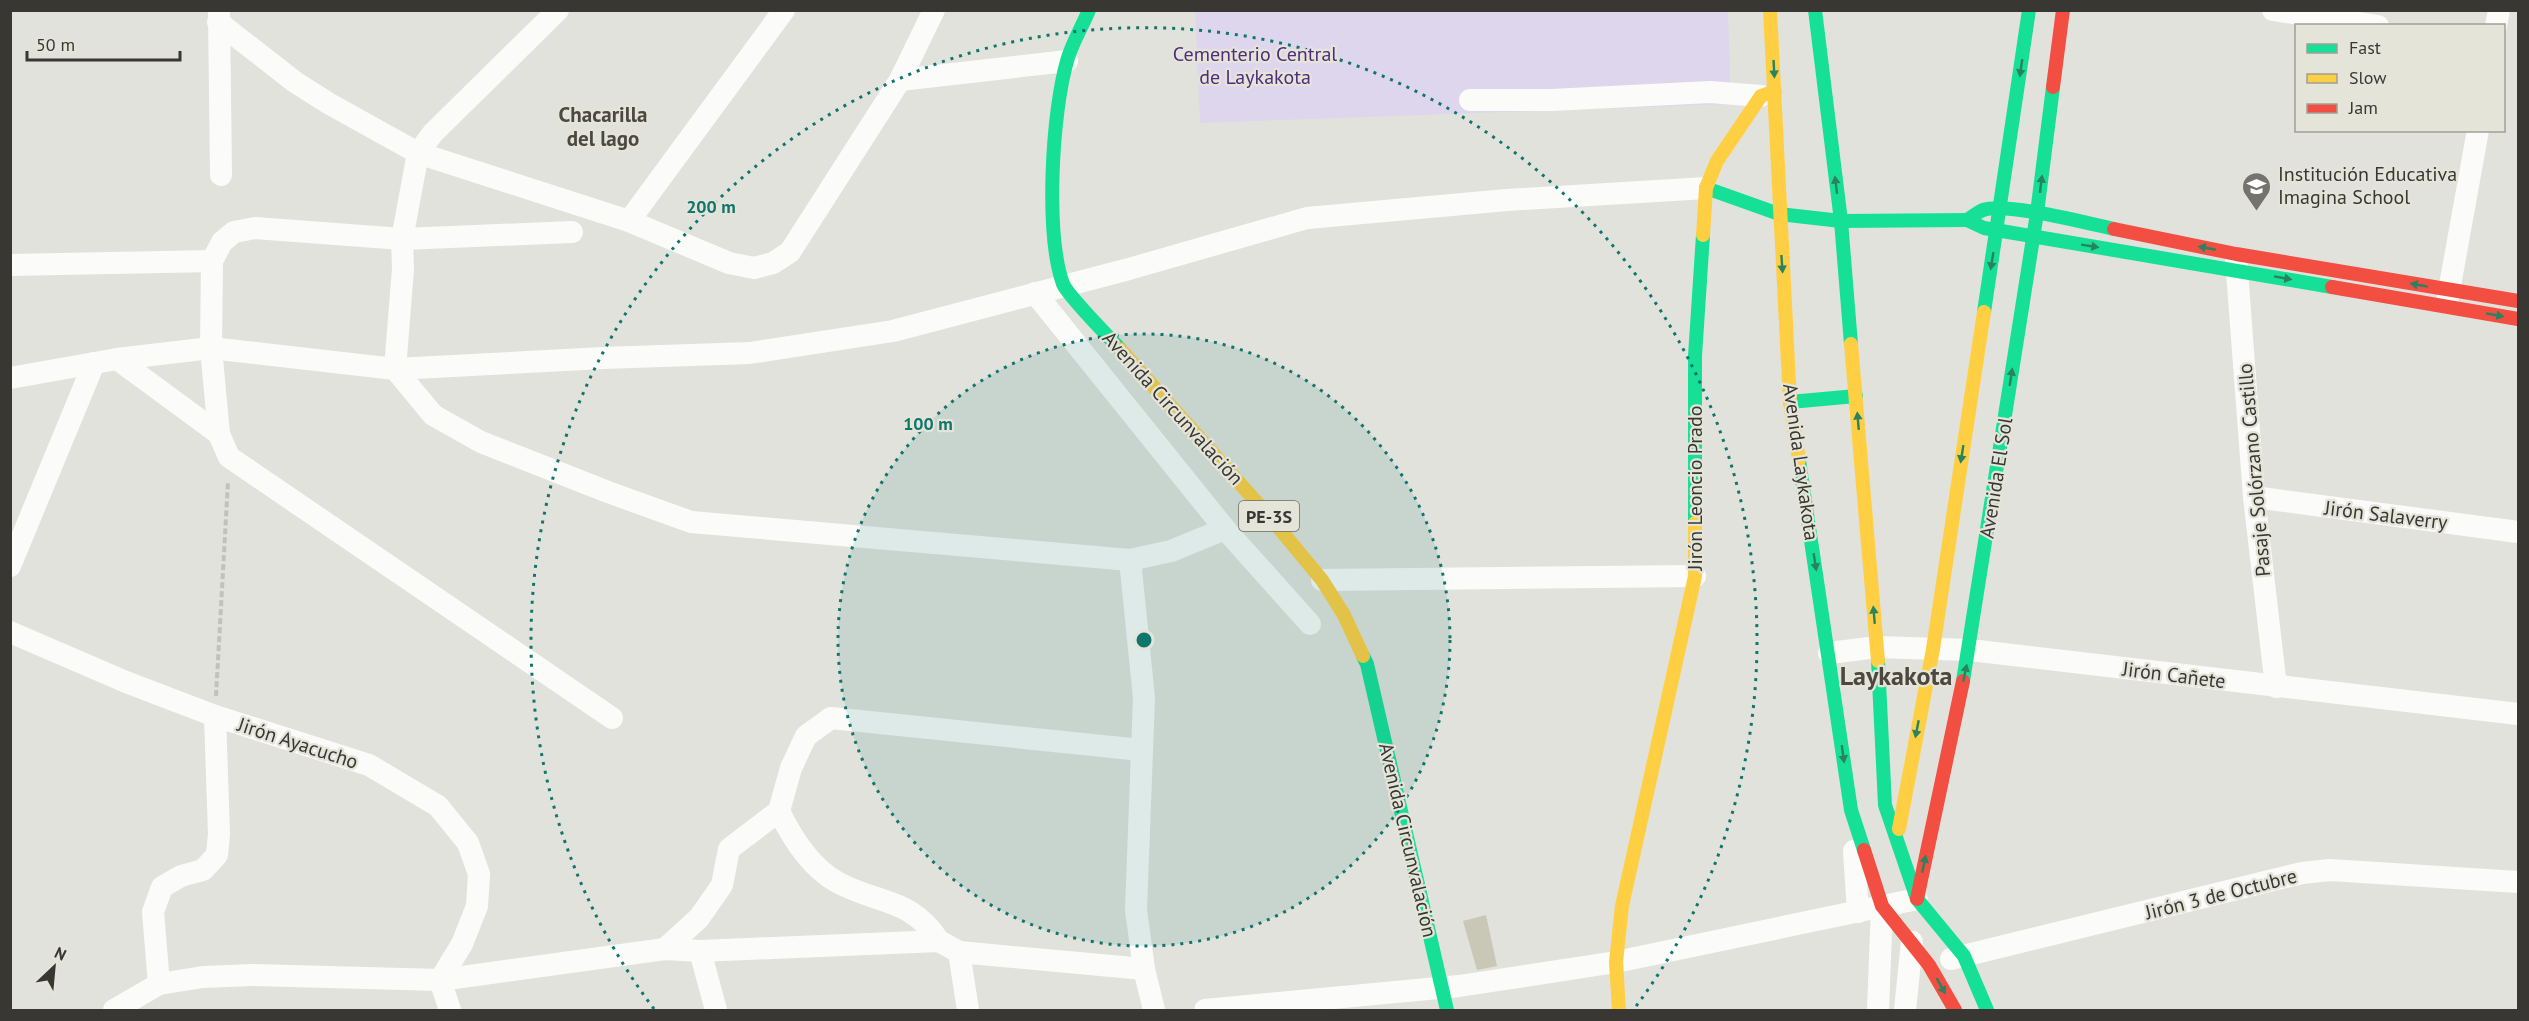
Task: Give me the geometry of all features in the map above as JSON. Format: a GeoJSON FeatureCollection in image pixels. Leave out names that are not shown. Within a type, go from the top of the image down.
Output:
{"type":"FeatureCollection","features":[{"type":"Feature","properties":{"kind":"main road","name":"Avenida Circunvalación"},"geometry":{"type":"LineString","coordinates":[[1089,10],[1067,61],[1057,128],[1053,198],[1058,267],[1064,286],[1268,515],[1322,580],[1344,615],[1366,664],[1447,1011]]}},
{"type":"Feature","properties":{"kind":"main road","name":"Avenida Circunvalación"},"geometry":{"type":"LineString","coordinates":[[1067,61],[1101,10]]}},
{"type":"Feature","properties":{"kind":"main road","name":"Avenida Laykakota"},"geometry":{"type":"LineString","coordinates":[[1770,10],[1768,94],[1779,214],[1791,402],[1851,810],[1884,895]]}},
{"type":"Feature","properties":{"kind":"main road"},"geometry":{"type":"LineString","coordinates":[[1815,10],[1841,221],[1877,647],[1885,805],[1917,899],[1965,956],[1987,1011]]}},
{"type":"Feature","properties":{"kind":"main road","name":"Avenida El Sol"},"geometry":{"type":"LineString","coordinates":[[1892,863],[1933,649],[2029,10]]}},
{"type":"Feature","properties":{"kind":"main road","name":"Avenida El Sol"},"geometry":{"type":"LineString","coordinates":[[1912,942],[1917,899],[1970,650],[2037,213],[2063,10]]}},
{"type":"Feature","properties":{"kind":"main road","name":"Jirón Leoncio Prado"},"geometry":{"type":"LineString","coordinates":[[1619,1011],[1616,962],[1622,906],[1695,576],[1695,356],[1706,188],[1717,161],[1768,94]]}},
{"type":"Feature","properties":{"kind":"main road"},"geometry":{"type":"LineString","coordinates":[[1706,188],[1779,214],[1841,221],[1967,220],[1997,230],[2032,237],[2237,262],[2448,298],[2518,302]]}},
{"type":"Feature","properties":{"kind":"main road"},"geometry":{"type":"LineString","coordinates":[[1967,220],[1984,210],[2000,209],[2037,213],[2237,262]]}},
{"type":"Feature","properties":{"kind":"main road"},"geometry":{"type":"LineString","coordinates":[[2448,298],[2518,319]]}},
{"type":"Feature","properties":{"kind":"main road"},"geometry":{"type":"LineString","coordinates":[[1791,402],[1856,396]]}},
{"type":"Feature","properties":{"kind":"main road"},"geometry":{"type":"LineString","coordinates":[[1884,895],[1912,942],[1929,965],[1955,1011]]}},
{"type":"Feature","properties":{"kind":"street"},"geometry":{"type":"LineString","coordinates":[[558,10],[434,133],[418,153],[402,239],[403,269],[395,369],[433,415],[481,442],[691,522],[1130,560],[1171,551],[1224,529]]}},
{"type":"Feature","properties":{"kind":"street"},"geometry":{"type":"LineString","coordinates":[[629,221],[784,10]]}},
{"type":"Feature","properties":{"kind":"street"},"geometry":{"type":"LineString","coordinates":[[219,16],[295,82],[418,153],[629,221],[729,263],[754,268],[773,263],[790,252],[900,80],[934,10]]}},
{"type":"Feature","properties":{"kind":"street"},"geometry":{"type":"LineString","coordinates":[[2272,10],[2366,24]]}},
{"type":"Feature","properties":{"kind":"street"},"geometry":{"type":"LineString","coordinates":[[219,16],[221,175]]}},
{"type":"Feature","properties":{"kind":"street"},"geometry":{"type":"LineString","coordinates":[[900,80],[1067,61]]}},
{"type":"Feature","properties":{"kind":"street"},"geometry":{"type":"LineString","coordinates":[[1470,100],[1552,100],[1710,92],[1768,94]]}},
{"type":"Feature","properties":{"kind":"street"},"geometry":{"type":"LineString","coordinates":[[2448,298],[2478,132]]}},
{"type":"Feature","properties":{"kind":"street"},"geometry":{"type":"LineString","coordinates":[[10,378],[117,359],[211,348],[395,369],[750,353],[893,331],[1307,218],[1507,200],[1706,188]]}},
{"type":"Feature","properties":{"kind":"street"},"geometry":{"type":"LineString","coordinates":[[572,232],[402,239],[255,228],[234,232],[222,242],[212,261],[211,348],[219,434],[229,457],[612,718]]}},
{"type":"Feature","properties":{"kind":"street"},"geometry":{"type":"LineString","coordinates":[[10,265],[212,261]]}},
{"type":"Feature","properties":{"kind":"street","name":"Pasaje Solórzano Castillo"},"geometry":{"type":"LineString","coordinates":[[2237,262],[2254,497],[2276,687]]}},
{"type":"Feature","properties":{"kind":"street"},"geometry":{"type":"LineString","coordinates":[[1035,293],[1224,529],[1310,624]]}},
{"type":"Feature","properties":{"kind":"street"},"geometry":{"type":"LineString","coordinates":[[117,359],[219,434]]}},
{"type":"Feature","properties":{"kind":"street"},"geometry":{"type":"LineString","coordinates":[[10,566],[94,363]]}},
{"type":"Feature","properties":{"kind":"street","name":"Jirón Salaverry"},"geometry":{"type":"LineString","coordinates":[[2254,497],[2518,532]]}},
{"type":"Feature","properties":{"kind":"street"},"geometry":{"type":"LineString","coordinates":[[1130,560],[1144,698],[1136,910],[1144,969],[1154,1011]]}},
{"type":"Feature","properties":{"kind":"street"},"geometry":{"type":"LineString","coordinates":[[1322,580],[1695,576]]}},
{"type":"Feature","properties":{"kind":"street","name":"Jirón Ayacucho"},"geometry":{"type":"LineString","coordinates":[[10,632],[126,682],[215,716],[369,765],[438,806],[468,843],[479,874],[477,906],[462,944],[440,980]]}},
{"type":"Feature","properties":{"kind":"street","name":"Jirón Cañete"},"geometry":{"type":"LineString","coordinates":[[1829,652],[1877,647],[1970,650],[2518,714]]}},
{"type":"Feature","properties":{"kind":"street"},"geometry":{"type":"LineString","coordinates":[[159,984],[153,912],[162,887],[181,876],[203,870],[217,855],[219,834],[215,716]]}},
{"type":"Feature","properties":{"kind":"street"},"geometry":{"type":"LineString","coordinates":[[665,950],[699,918],[722,885],[729,849],[778,811],[791,768],[806,736],[831,718],[1141,750]]}},
{"type":"Feature","properties":{"kind":"street"},"geometry":{"type":"LineString","coordinates":[[1851,810],[1858,912]]}},
{"type":"Feature","properties":{"kind":"street"},"geometry":{"type":"LineString","coordinates":[[778,811],[792,837],[815,864],[835,881],[867,896],[905,907],[929,925],[949,946],[968,1011]]}},
{"type":"Feature","properties":{"kind":"street","name":"Jirón 3 de Octubre"},"geometry":{"type":"LineString","coordinates":[[1929,965],[2302,873],[2330,870],[2518,882]]}},
{"type":"Feature","properties":{"kind":"street"},"geometry":{"type":"LineString","coordinates":[[1205,1011],[1442,988],[1616,962],[1858,912],[1884,895],[1917,899]]}},
{"type":"Feature","properties":{"kind":"street"},"geometry":{"type":"LineString","coordinates":[[1878,1011],[1884,895]]}},
{"type":"Feature","properties":{"kind":"street"},"geometry":{"type":"LineString","coordinates":[[1905,1011],[1912,942]]}},
{"type":"Feature","properties":{"kind":"street"},"geometry":{"type":"LineString","coordinates":[[114,1011],[159,984],[202,977],[252,975],[440,980],[665,950],[949,946],[1144,969]]}},
{"type":"Feature","properties":{"kind":"street"},"geometry":{"type":"LineString","coordinates":[[700,951],[716,1011]]}},
{"type":"Feature","properties":{"kind":"street"},"geometry":{"type":"LineString","coordinates":[[440,980],[450,1011]]}},
{"type":"Feature","properties":{"kind":"path"},"geometry":{"type":"LineString","coordinates":[[215,716],[229,457]]}},
{"type":"Feature","properties":{"kind":"green space","name":"Cementerio Central de Laykakota"},"geometry":{"type":"Polygon","coordinates":[[[1195,11],[1728,11],[1731,104],[1200,123],[1195,11]]]}},
{"type":"Feature","properties":{"kind":"building"},"geometry":{"type":"Polygon","coordinates":[[[1486,915],[1497,966],[1477,970],[1463,921],[1486,915]]]}},
{"type":"Feature","properties":{"kind":"traffic: fast"},"geometry":{"type":"LineString","coordinates":[[1089,10],[1074,41],[1062,83],[1054,141],[1052,205],[1054,235],[1057,262],[1066,290],[1120,349]]}},
{"type":"Feature","properties":{"kind":"traffic: fast"},"geometry":{"type":"LineString","coordinates":[[1815,10],[1841,221],[1851,344]]}},
{"type":"Feature","properties":{"kind":"traffic: fast"},"geometry":{"type":"LineString","coordinates":[[1984,312],[2029,10]]}},
{"type":"Feature","properties":{"kind":"traffic: fast"},"geometry":{"type":"LineString","coordinates":[[1963,681],[2037,213],[2053,87]]}},
{"type":"Feature","properties":{"kind":"traffic: fast"},"geometry":{"type":"LineString","coordinates":[[1706,188],[1779,214],[1841,221],[1967,220]]}},
{"type":"Feature","properties":{"kind":"traffic: fast"},"geometry":{"type":"LineString","coordinates":[[2114,229],[2047,214],[1994,208],[1983,210],[1967,220],[1984,228],[2332,287]]}},
{"type":"Feature","properties":{"kind":"traffic: fast"},"geometry":{"type":"LineString","coordinates":[[1695,523],[1695,356],[1703,235]]}},
{"type":"Feature","properties":{"kind":"traffic: fast"},"geometry":{"type":"LineString","coordinates":[[1790,402],[1856,396]]}},
{"type":"Feature","properties":{"kind":"traffic: fast"},"geometry":{"type":"LineString","coordinates":[[1799,460],[1851,810],[1864,850]]}},
{"type":"Feature","properties":{"kind":"traffic: fast"},"geometry":{"type":"LineString","coordinates":[[1363,656],[1367,664],[1447,1010]]}},
{"type":"Feature","properties":{"kind":"traffic: fast"},"geometry":{"type":"LineString","coordinates":[[1878,661],[1885,805],[1917,899],[1964,956],[1987,1010]]}},
{"type":"Feature","properties":{"kind":"traffic: slow"},"geometry":{"type":"LineString","coordinates":[[1770,10],[1790,402],[1799,460]]}},
{"type":"Feature","properties":{"kind":"traffic: slow"},"geometry":{"type":"LineString","coordinates":[[1703,235],[1706,188],[1717,161],[1761,96],[1775,91]]}},
{"type":"Feature","properties":{"kind":"traffic: slow"},"geometry":{"type":"LineString","coordinates":[[1899,829],[1933,649],[1984,312]]}},
{"type":"Feature","properties":{"kind":"traffic: slow"},"geometry":{"type":"LineString","coordinates":[[1851,344],[1878,661]]}},
{"type":"Feature","properties":{"kind":"traffic: slow"},"geometry":{"type":"LineString","coordinates":[[1120,349],[1268,515],[1322,580],[1344,615],[1363,656]]}},
{"type":"Feature","properties":{"kind":"traffic: slow"},"geometry":{"type":"LineString","coordinates":[[1619,1010],[1616,962],[1622,906],[1695,576],[1695,523]]}},
{"type":"Feature","properties":{"kind":"traffic: jam"},"geometry":{"type":"LineString","coordinates":[[2053,87],[2063,10]]}},
{"type":"Feature","properties":{"kind":"traffic: jam"},"geometry":{"type":"LineString","coordinates":[[2114,229],[2236,254],[2518,301]]}},
{"type":"Feature","properties":{"kind":"traffic: jam"},"geometry":{"type":"LineString","coordinates":[[2332,287],[2518,319]]}},
{"type":"Feature","properties":{"kind":"traffic: jam"},"geometry":{"type":"LineString","coordinates":[[1917,899],[1963,681]]}},
{"type":"Feature","properties":{"kind":"traffic: jam"},"geometry":{"type":"LineString","coordinates":[[1864,850],[1882,906],[1929,965],[1955,1010]]}},
{"type":"Feature","properties":{"kind":"place","name":"Institución Educativa Imagina School"},"geometry":{"type":"Point","coordinates":[2257,212]}},
{"type":"Feature","properties":{"kind":"district","name":"Chacarilla del lago"},"geometry":{"type":"Point","coordinates":[603,126]}},
{"type":"Feature","properties":{"kind":"district","name":"Laykakota"},"geometry":{"type":"Point","coordinates":[1896,675]}}]}
